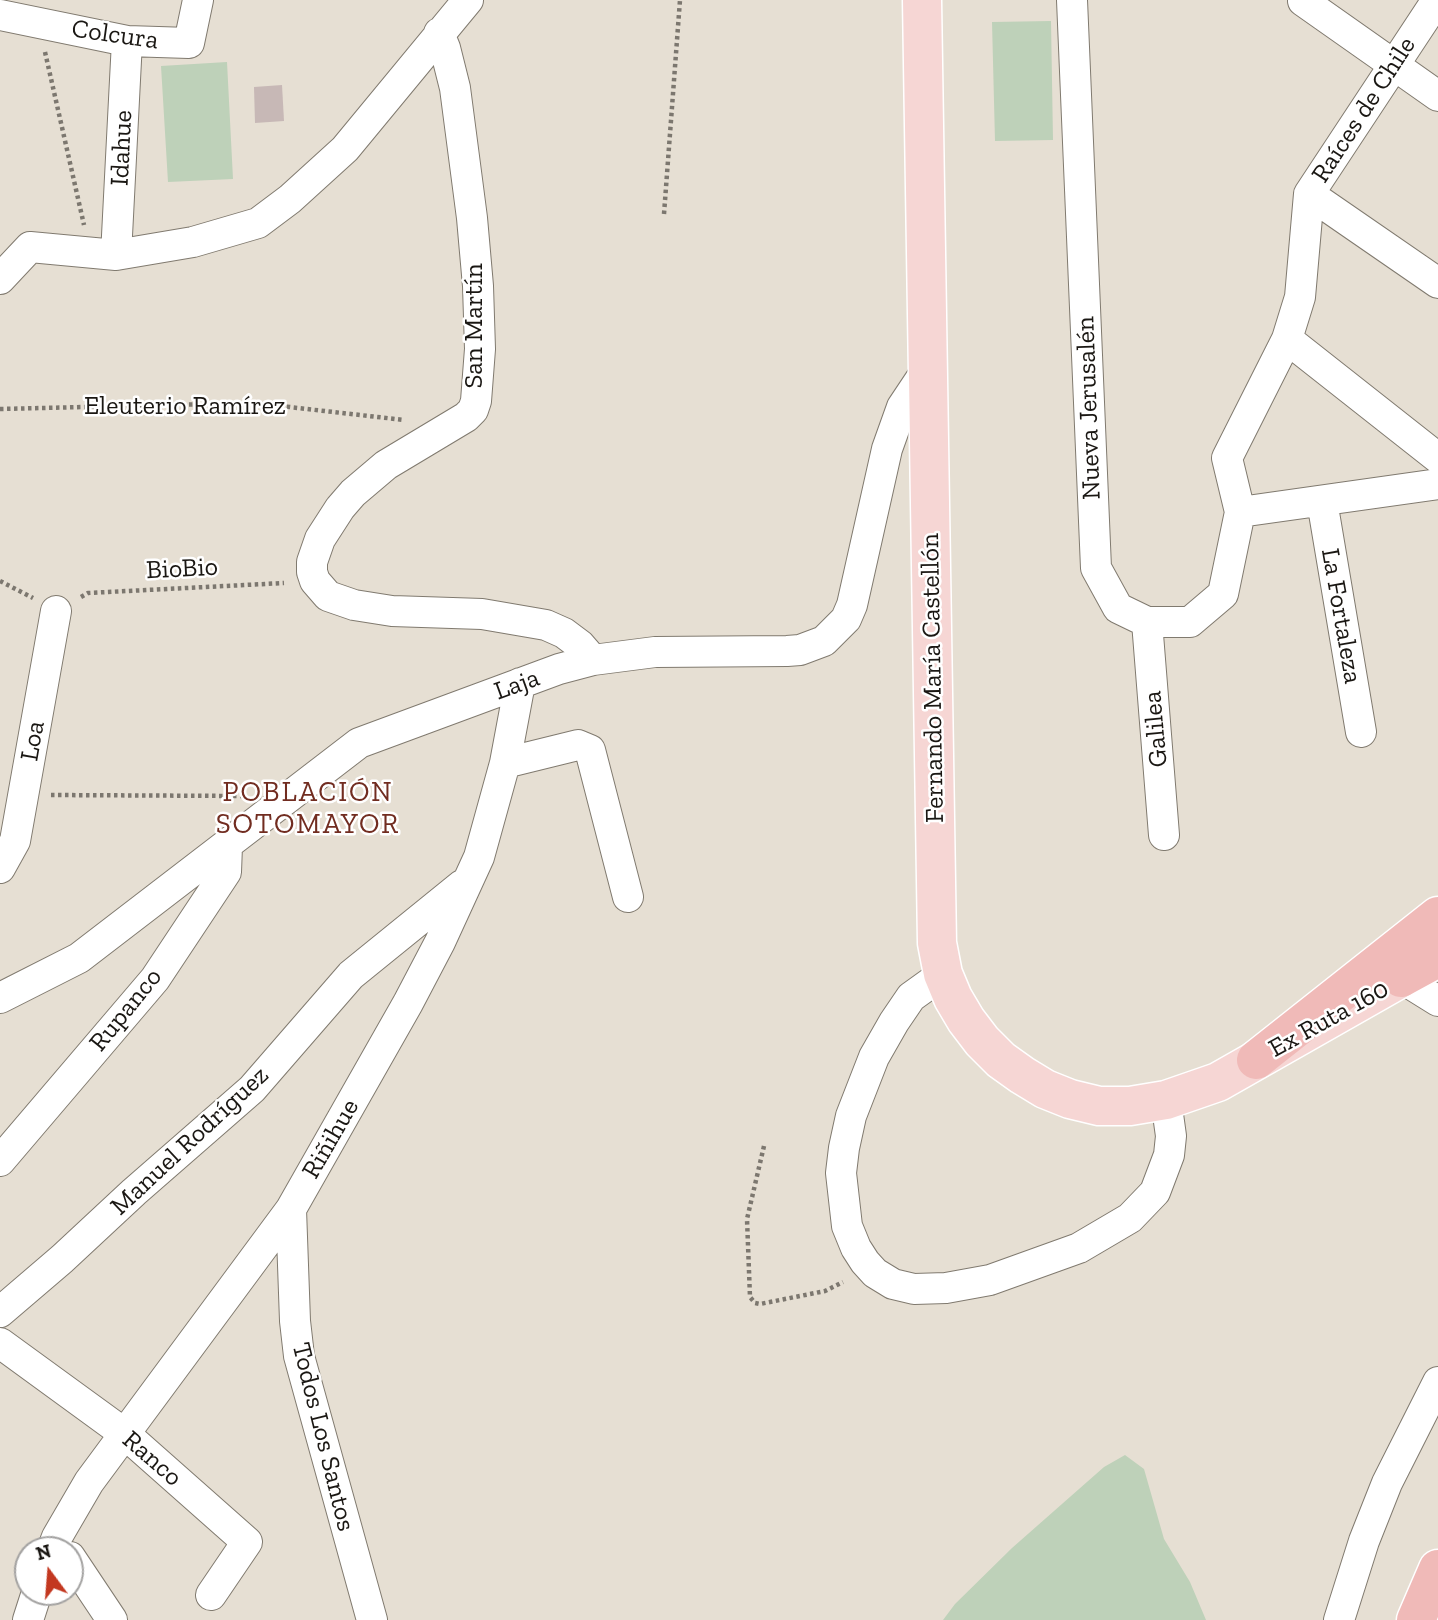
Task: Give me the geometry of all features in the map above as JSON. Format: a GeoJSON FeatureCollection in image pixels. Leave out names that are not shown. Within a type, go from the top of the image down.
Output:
{"type":"FeatureCollection","features":[{"type":"Feature","properties":{"kind":"highway"},"geometry":{"type":"LineString","coordinates":[[1256,1060],[1438,916]]}},
{"type":"Feature","properties":{"kind":"highway"},"geometry":{"type":"LineString","coordinates":[[1401,978],[1438,958]]}},
{"type":"Feature","properties":{"kind":"highway"},"geometry":{"type":"LineString","coordinates":[[1401,978],[1438,971]]}},
{"type":"Feature","properties":{"kind":"highway"},"geometry":{"type":"LineString","coordinates":[[1416,1620],[1438,1569]]}},
{"type":"Feature","properties":{"kind":"main road","name":"Fernando María Castellón"},"geometry":{"type":"LineString","coordinates":[[922,0],[937,929],[943,974],[966,1020],[1001,1060],[1045,1089],[1069,1098],[1099,1106],[1130,1106],[1166,1100],[1219,1082],[1256,1060]]}},
{"type":"Feature","properties":{"kind":"main road","name":"Ex Ruta 160"},"geometry":{"type":"LineString","coordinates":[[1256,1060],[1401,978]]}},
{"type":"Feature","properties":{"kind":"street","name":"Colcura"},"geometry":{"type":"LineString","coordinates":[[0,15],[127,41],[189,43],[198,0]]}},
{"type":"Feature","properties":{"kind":"street"},"geometry":{"type":"LineString","coordinates":[[0,241],[30,247],[104,254],[193,242],[258,223],[290,199],[345,149],[468,0]]}},
{"type":"Feature","properties":{"kind":"street","name":"Nueva Jerusalén"},"geometry":{"type":"LineString","coordinates":[[1072,0],[1096,568],[1118,608],[1147,622],[1190,622],[1223,594],[1240,512]]}},
{"type":"Feature","properties":{"kind":"street","name":"Raíces de Chile"},"geometry":{"type":"LineString","coordinates":[[1240,512],[1227,458],[1287,339],[1300,297],[1309,194],[1437,0]]}},
{"type":"Feature","properties":{"kind":"street"},"geometry":{"type":"LineString","coordinates":[[1303,1],[1438,96]]}},
{"type":"Feature","properties":{"kind":"street","name":"San Martín"},"geometry":{"type":"LineString","coordinates":[[315,582],[312,562],[320,539],[353,492],[386,465],[467,417],[476,401],[479,381],[478,286],[459,116],[451,69],[439,33]]}},
{"type":"Feature","properties":{"kind":"street","name":"Idahue"},"geometry":{"type":"LineString","coordinates":[[104,254],[127,41]]}},
{"type":"Feature","properties":{"kind":"street"},"geometry":{"type":"LineString","coordinates":[[1309,194],[1438,283]]}},
{"type":"Feature","properties":{"kind":"street"},"geometry":{"type":"LineString","coordinates":[[0,279],[30,247]]}},
{"type":"Feature","properties":{"kind":"street"},"geometry":{"type":"LineString","coordinates":[[1287,339],[1438,458]]}},
{"type":"Feature","properties":{"kind":"street","name":"Laja"},"geometry":{"type":"LineString","coordinates":[[0,999],[79,958],[359,743],[559,669],[593,660],[655,652],[800,650],[824,641],[846,619],[852,605],[893,430],[902,407],[928,368]]}},
{"type":"Feature","properties":{"kind":"street"},"geometry":{"type":"LineString","coordinates":[[1240,512],[1438,484]]}},
{"type":"Feature","properties":{"kind":"street","name":"La Fortaleza"},"geometry":{"type":"LineString","coordinates":[[1322,500],[1361,732]]}},
{"type":"Feature","properties":{"kind":"street"},"geometry":{"type":"LineString","coordinates":[[315,582],[337,601],[373,609],[482,614],[546,625],[564,633],[580,645],[593,660]]}},
{"type":"Feature","properties":{"kind":"street","name":"Loa"},"geometry":{"type":"LineString","coordinates":[[0,867],[15,841],[56,611]]}},
{"type":"Feature","properties":{"kind":"street","name":"Galilea"},"geometry":{"type":"LineString","coordinates":[[1147,622],[1164,835]]}},
{"type":"Feature","properties":{"kind":"street","name":"Riñihue"},"geometry":{"type":"LineString","coordinates":[[66,1536],[89,1482],[290,1209],[408,1003],[468,881],[487,833],[505,763],[520,683]]}},
{"type":"Feature","properties":{"kind":"street"},"geometry":{"type":"LineString","coordinates":[[505,763],[578,745],[590,750],[628,897]]}},
{"type":"Feature","properties":{"kind":"street","name":"Rupanco"},"geometry":{"type":"LineString","coordinates":[[0,1161],[155,979],[226,872],[226,846]]}},
{"type":"Feature","properties":{"kind":"street","name":"Manuel Rodríguez"},"geometry":{"type":"LineString","coordinates":[[0,1312],[252,1089],[351,975],[468,881]]}},
{"type":"Feature","properties":{"kind":"street"},"geometry":{"type":"LineString","coordinates":[[943,974],[911,997],[874,1057],[851,1116],[841,1173],[847,1226],[856,1248],[875,1273],[893,1284],[914,1289],[946,1288],[990,1279],[1079,1248],[1130,1218],[1155,1192],[1170,1145],[1166,1100]]}},
{"type":"Feature","properties":{"kind":"street"},"geometry":{"type":"LineString","coordinates":[[1401,978],[1438,1001]]}},
{"type":"Feature","properties":{"kind":"street","name":"Todos Los Santos"},"geometry":{"type":"LineString","coordinates":[[290,1209],[299,1356],[372,1620]]}},
{"type":"Feature","properties":{"kind":"street","name":"Ranco"},"geometry":{"type":"LineString","coordinates":[[0,1343],[124,1434],[247,1542],[211,1595]]}},
{"type":"Feature","properties":{"kind":"street"},"geometry":{"type":"LineString","coordinates":[[1339,1620],[1364,1541],[1387,1483],[1438,1382]]}},
{"type":"Feature","properties":{"kind":"street"},"geometry":{"type":"LineString","coordinates":[[84,1580],[112,1620]]}},
{"type":"Feature","properties":{"kind":"path"},"geometry":{"type":"LineString","coordinates":[[664,214],[680,0]]}},
{"type":"Feature","properties":{"kind":"path"},"geometry":{"type":"LineString","coordinates":[[38,22],[104,254]]}},
{"type":"Feature","properties":{"kind":"path","name":"Eleuterio Ramírez"},"geometry":{"type":"LineString","coordinates":[[0,409],[254,403],[453,425]]}},
{"type":"Feature","properties":{"kind":"path","name":"BioBio"},"geometry":{"type":"LineString","coordinates":[[56,611],[88,593],[315,582]]}},
{"type":"Feature","properties":{"kind":"path"},"geometry":{"type":"LineString","coordinates":[[23,795],[247,796],[281,804]]}},
{"type":"Feature","properties":{"kind":"path"},"geometry":{"type":"LineString","coordinates":[[764,1146],[747,1219],[746,1252],[752,1300],[760,1304],[825,1291],[846,1280],[865,1262]]}},
{"type":"Feature","properties":{"kind":"green space"},"geometry":{"type":"Polygon","coordinates":[[[1051,21],[1053,140],[995,141],[992,22],[1051,21]]]}},
{"type":"Feature","properties":{"kind":"green space"},"geometry":{"type":"Polygon","coordinates":[[[227,62],[233,179],[168,182],[161,66],[227,62]]]}},
{"type":"Feature","properties":{"kind":"green space"},"geometry":{"type":"Polygon","coordinates":[[[1125,1455],[1144,1469],[1164,1539],[1190,1582],[1206,1620],[943,1620],[955,1604],[1012,1548],[1104,1467],[1125,1455]]]}},
{"type":"Feature","properties":{"kind":"building"},"geometry":{"type":"Polygon","coordinates":[[[282,85],[284,121],[255,123],[254,87],[282,85]]]}},
{"type":"Feature","properties":{"kind":"district","name":"POBLACIÓN SOTOMAYOR"},"geometry":{"type":"Point","coordinates":[308,809]}}]}
